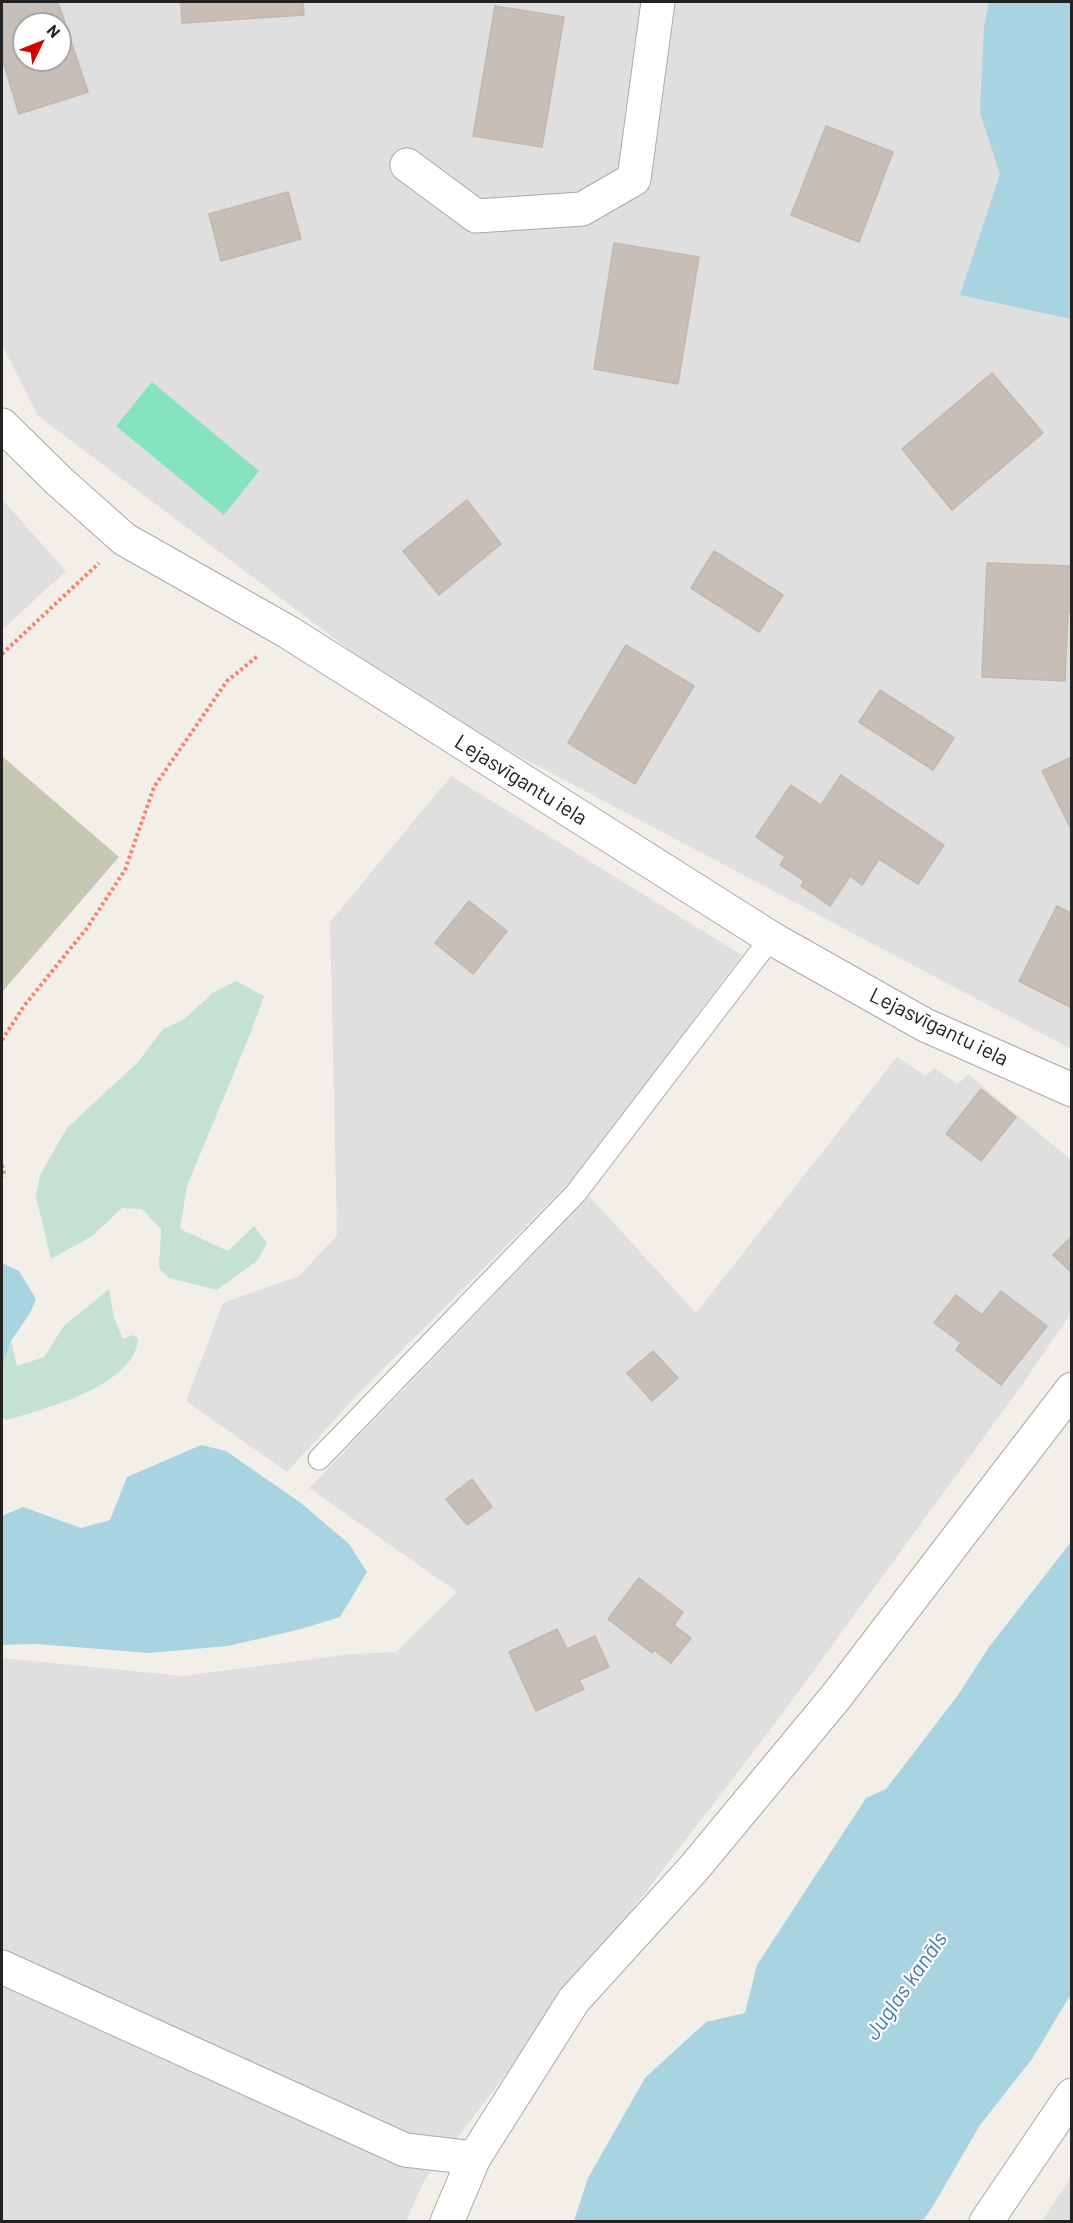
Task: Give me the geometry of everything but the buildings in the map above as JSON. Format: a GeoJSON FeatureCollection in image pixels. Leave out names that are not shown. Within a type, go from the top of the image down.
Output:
{"type":"FeatureCollection","features":[{"type":"Feature","properties":{"kind":"street"},"geometry":{"type":"LineString","coordinates":[[407,165],[476,216],[582,209],[634,179],[658,2]]}},
{"type":"Feature","properties":{"kind":"street","name":"Lejasvīgantu iela"},"geometry":{"type":"LineString","coordinates":[[2,425],[59,481],[124,539],[288,632],[771,938],[925,1025],[1071,1090]]}},
{"type":"Feature","properties":{"kind":"street"},"geometry":{"type":"LineString","coordinates":[[447,2222],[474,2158],[574,2000],[694,1868],[835,1698],[1071,1389]]}},
{"type":"Feature","properties":{"kind":"street"},"geometry":{"type":"LineString","coordinates":[[2,1967],[405,2150],[474,2158]]}},
{"type":"Feature","properties":{"kind":"street"},"geometry":{"type":"LineString","coordinates":[[986,2222],[1071,2096]]}},
{"type":"Feature","properties":{"kind":"lane"},"geometry":{"type":"LineString","coordinates":[[319,1459],[576,1193],[771,938]]}},
{"type":"Feature","properties":{"kind":"path"},"geometry":{"type":"LineString","coordinates":[[2,654],[124,539]]}},
{"type":"Feature","properties":{"kind":"path"},"geometry":{"type":"LineString","coordinates":[[2,1040],[24,1006],[87,928],[125,870],[154,787],[227,681],[288,632]]}},
{"type":"Feature","properties":{"kind":"path"},"geometry":{"type":"LineString","coordinates":[[2,1166],[5,1177]]}},
{"type":"Feature","properties":{"kind":"shaded area"},"geometry":{"type":"Polygon","coordinates":[[[2,2],[1071,2],[1071,1049],[423,705],[38,416],[2,345],[2,2]]]}},
{"type":"Feature","properties":{"kind":"shaded area"},"geometry":{"type":"Polygon","coordinates":[[[2,499],[66,571],[2,630],[2,499]]]}},
{"type":"Feature","properties":{"kind":"shaded area"},"geometry":{"type":"Polygon","coordinates":[[[2,756],[119,857],[2,992],[2,756]]]}},
{"type":"Feature","properties":{"kind":"shaded area"},"geometry":{"type":"Polygon","coordinates":[[[451,776],[742,955],[583,1169],[359,1393],[287,1472],[186,1401],[223,1303],[299,1276],[337,1235],[330,922],[451,776]]]}},
{"type":"Feature","properties":{"kind":"shaded area"},"geometry":{"type":"Polygon","coordinates":[[[236,981],[264,996],[187,1186],[180,1229],[228,1251],[254,1226],[267,1243],[258,1260],[217,1290],[169,1278],[159,1268],[161,1229],[142,1209],[122,1208],[92,1236],[51,1259],[36,1197],[40,1175],[67,1128],[138,1062],[163,1029],[183,1020],[214,992],[236,981]]]}},
{"type":"Feature","properties":{"kind":"shaded area"},"geometry":{"type":"Polygon","coordinates":[[[897,1057],[926,1076],[934,1068],[958,1084],[968,1074],[1071,1160],[1071,1313],[1022,1385],[777,1721],[424,2181],[406,2221],[2,2221],[2,1658],[183,1676],[351,1654],[396,1652],[457,1592],[309,1488],[589,1196],[696,1313],[897,1057]]]}},
{"type":"Feature","properties":{"kind":"shaded area"},"geometry":{"type":"Polygon","coordinates":[[[109,1289],[114,1318],[123,1339],[132,1335],[138,1338],[134,1355],[106,1382],[86,1393],[42,1410],[6,1420],[2,1417],[2,1366],[11,1341],[17,1366],[44,1357],[63,1327],[109,1289]]]}},
{"type":"Feature","properties":{"kind":"shaded area"},"geometry":{"type":"Polygon","coordinates":[[[1071,2177],[1071,2221],[1042,2221],[1071,2177]]]}},
{"type":"Feature","properties":{"kind":"green space"},"geometry":{"type":"Polygon","coordinates":[[[152,382],[259,471],[224,515],[116,426],[152,382]]]}},
{"type":"Feature","properties":{"kind":"water"},"geometry":{"type":"Polygon","coordinates":[[[989,2],[1071,2],[1071,319],[960,295],[1000,174],[980,113],[984,26],[989,2]]]}},
{"type":"Feature","properties":{"kind":"water"},"geometry":{"type":"Polygon","coordinates":[[[2,1263],[19,1271],[36,1299],[30,1313],[11,1341],[2,1366],[2,1263]]]}},
{"type":"Feature","properties":{"kind":"water"},"geometry":{"type":"Polygon","coordinates":[[[201,1445],[226,1451],[301,1503],[349,1544],[367,1572],[340,1617],[301,1629],[228,1646],[149,1653],[37,1644],[2,1645],[2,1516],[23,1507],[81,1528],[110,1520],[127,1477],[201,1445]]]}},
{"type":"Feature","properties":{"kind":"water","name":"Juglas kanāls"},"geometry":{"type":"Polygon","coordinates":[[[1071,1542],[1071,1994],[1032,2059],[980,2125],[922,2222],[574,2221],[588,2178],[645,2078],[706,2022],[745,2013],[757,1965],[866,1798],[886,1789],[958,1695],[989,1647],[1071,1542]]]}}]}
